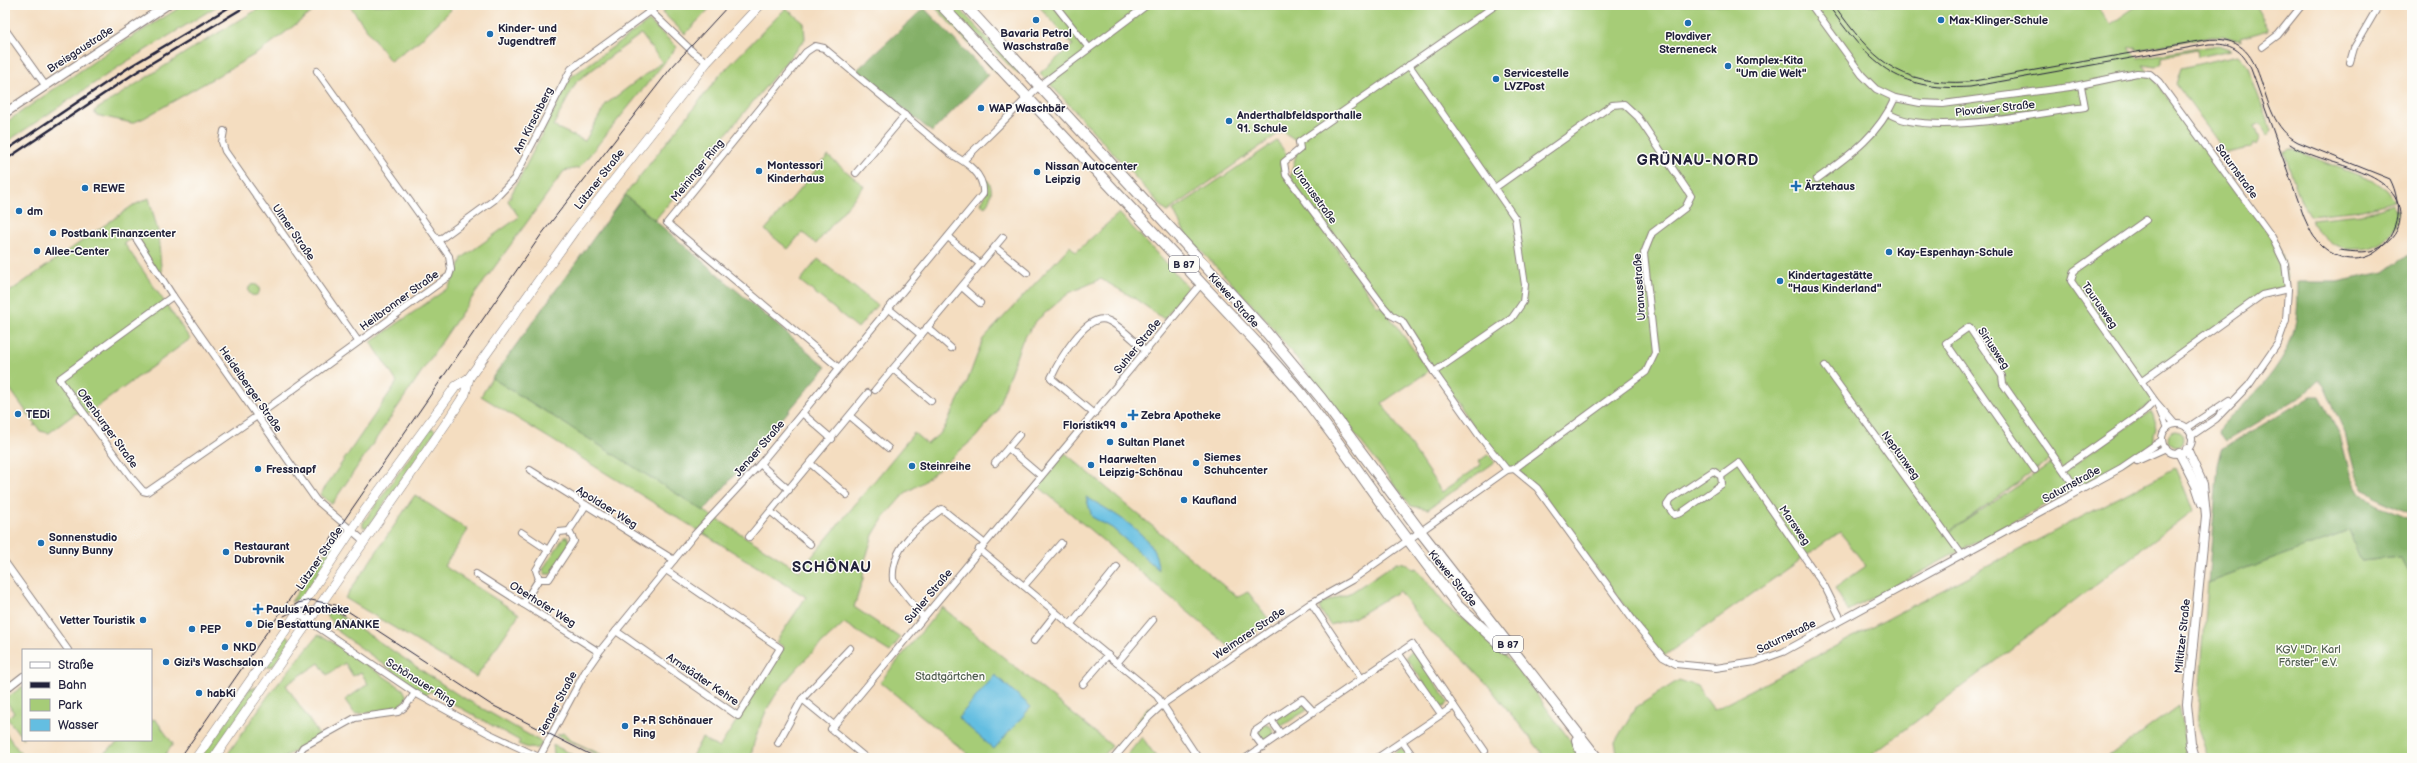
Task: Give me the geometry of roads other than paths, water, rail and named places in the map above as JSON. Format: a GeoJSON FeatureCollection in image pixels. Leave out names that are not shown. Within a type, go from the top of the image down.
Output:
{"type":"FeatureCollection","features":[{"type":"Feature","properties":{"kind":"main road","name":"Lützner Straße"},"geometry":{"type":"LineString","coordinates":[[214,758],[453,413],[465,394],[469,378],[574,231],[708,62],[760,5]]}},
{"type":"Feature","properties":{"kind":"main road","name":"Kiewer Straße"},"geometry":{"type":"LineString","coordinates":[[942,5],[1027,98],[1202,283],[1301,393],[1458,606],[1498,642],[1534,679]]}},
{"type":"Feature","properties":{"kind":"main road","name":"Kiewer Straße"},"geometry":{"type":"LineString","coordinates":[[965,5],[1038,87],[1267,333],[1321,398],[1420,531],[1570,726]]}},
{"type":"Feature","properties":{"kind":"main road","name":"Lützner Straße"},"geometry":{"type":"LineString","coordinates":[[196,758],[297,613],[352,532],[363,513],[456,386],[469,378]]}},
{"type":"Feature","properties":{"kind":"main road","name":"B 87"},"geometry":{"type":"LineString","coordinates":[[1570,726],[1582,752],[1583,758]]}},
{"type":"Feature","properties":{"kind":"main road","name":"B 87"},"geometry":{"type":"LineString","coordinates":[[1570,726],[1597,758]]}},
{"type":"Feature","properties":{"kind":"street","name":"Breisgaustraße"},"geometry":{"type":"LineString","coordinates":[[5,113],[45,85],[168,5]]}},
{"type":"Feature","properties":{"kind":"street"},"geometry":{"type":"LineString","coordinates":[[644,5],[649,12],[694,53],[708,62]]}},
{"type":"Feature","properties":{"kind":"street","name":"Am Kirschberg"},"geometry":{"type":"LineString","coordinates":[[438,241],[494,200],[514,178],[571,69],[659,5]]}},
{"type":"Feature","properties":{"kind":"street"},"geometry":{"type":"LineString","coordinates":[[1055,5],[1089,48]]}},
{"type":"Feature","properties":{"kind":"street"},"geometry":{"type":"LineString","coordinates":[[964,160],[1038,87],[1147,5]]}},
{"type":"Feature","properties":{"kind":"street"},"geometry":{"type":"LineString","coordinates":[[1434,372],[1512,318],[1523,302],[1525,285],[1518,227],[1515,218],[1496,187],[1410,65],[1496,5]]}},
{"type":"Feature","properties":{"kind":"street","name":"Plovdiver Straße"},"geometry":{"type":"LineString","coordinates":[[1810,5],[1862,75],[1876,88],[1895,98],[1920,103],[1943,104],[2081,86],[2137,73],[2150,74]]}},
{"type":"Feature","properties":{"kind":"street"},"geometry":{"type":"LineString","coordinates":[[2262,47],[2278,35],[2302,5]]}},
{"type":"Feature","properties":{"kind":"street"},"geometry":{"type":"LineString","coordinates":[[2350,62],[2354,48],[2379,5]]}},
{"type":"Feature","properties":{"kind":"street","name":"Breisgaustraße"},"geometry":{"type":"LineString","coordinates":[[5,29],[45,85]]}},
{"type":"Feature","properties":{"kind":"street","name":"Meininger Ring"},"geometry":{"type":"LineString","coordinates":[[839,368],[667,223],[810,48],[815,46],[824,48],[905,114],[951,154],[964,160]]}},
{"type":"Feature","properties":{"kind":"street","name":"Uranusstraße"},"geometry":{"type":"LineString","coordinates":[[1410,65],[1299,142],[1300,149],[1284,162],[1284,168],[1384,307],[1391,315],[1402,321],[1434,372],[1478,434],[1507,470]]}},
{"type":"Feature","properties":{"kind":"street","name":"Heilbronner Straße"},"geometry":{"type":"LineString","coordinates":[[257,416],[449,276],[451,270],[449,256],[317,71]]}},
{"type":"Feature","properties":{"kind":"street","name":"Saturnstraße"},"geometry":{"type":"LineString","coordinates":[[2150,74],[2162,85],[2272,237],[2285,264],[2288,289],[2286,320],[2278,343],[2249,384],[2216,418],[2191,436]]}},
{"type":"Feature","properties":{"kind":"street","name":"Plovdiver Straße"},"geometry":{"type":"LineString","coordinates":[[1888,113],[1896,118],[1925,124],[1988,121],[2085,107],[2081,86]]}},
{"type":"Feature","properties":{"kind":"street"},"geometry":{"type":"LineString","coordinates":[[1817,178],[1859,148],[1888,113],[1895,98]]}},
{"type":"Feature","properties":{"kind":"street","name":"Uranusstraße"},"geometry":{"type":"LineString","coordinates":[[1420,531],[1507,470],[1514,469],[1646,372],[1654,353],[1644,253],[1652,233],[1685,208],[1691,196],[1638,117],[1629,107],[1617,104],[1600,113],[1496,187]]}},
{"type":"Feature","properties":{"kind":"street"},"geometry":{"type":"LineString","coordinates":[[856,173],[905,114]]}},
{"type":"Feature","properties":{"kind":"street","name":"Ulmer Straße"},"geometry":{"type":"LineString","coordinates":[[224,131],[222,142],[224,151],[358,341]]}},
{"type":"Feature","properties":{"kind":"street","name":"Jenaer Straße"},"geometry":{"type":"LineString","coordinates":[[540,758],[585,672],[599,652],[704,524],[760,464],[983,194],[982,181],[964,160]]}},
{"type":"Feature","properties":{"kind":"street","name":"Taurusweg"},"geometry":{"type":"LineString","coordinates":[[2146,220],[2074,271],[2071,281],[2155,401],[2175,424]]}},
{"type":"Feature","properties":{"kind":"street","name":"Heidelberger Straße"},"geometry":{"type":"LineString","coordinates":[[135,236],[173,296],[316,500],[352,532],[364,540]]}},
{"type":"Feature","properties":{"kind":"street"},"geometry":{"type":"LineString","coordinates":[[948,237],[980,264]]}},
{"type":"Feature","properties":{"kind":"street"},"geometry":{"type":"LineString","coordinates":[[875,390],[1003,238]]}},
{"type":"Feature","properties":{"kind":"street"},"geometry":{"type":"LineString","coordinates":[[995,247],[1027,273]]}},
{"type":"Feature","properties":{"kind":"street","name":"Suhler Straße"},"geometry":{"type":"LineString","coordinates":[[832,727],[1202,283]]}},
{"type":"Feature","properties":{"kind":"street"},"geometry":{"type":"LineString","coordinates":[[962,287],[980,303]]}},
{"type":"Feature","properties":{"kind":"street"},"geometry":{"type":"LineString","coordinates":[[2142,381],[2262,295],[2288,289]]}},
{"type":"Feature","properties":{"kind":"street","name":"Offenburger Straße"},"geometry":{"type":"LineString","coordinates":[[173,296],[59,379],[131,477],[143,491],[147,492],[257,416]]}},
{"type":"Feature","properties":{"kind":"street"},"geometry":{"type":"LineString","coordinates":[[888,308],[921,335]]}},
{"type":"Feature","properties":{"kind":"street"},"geometry":{"type":"LineString","coordinates":[[1094,414],[1051,378],[1071,342],[1080,333],[1100,319],[1109,320],[1146,351]]}},
{"type":"Feature","properties":{"kind":"street"},"geometry":{"type":"LineString","coordinates":[[927,327],[951,348]]}},
{"type":"Feature","properties":{"kind":"street","name":"Siriusweg"},"geometry":{"type":"LineString","coordinates":[[2035,470],[1946,343],[1969,327],[2002,376],[2003,384],[2078,491]]}},
{"type":"Feature","properties":{"kind":"street","name":"Neptunweg"},"geometry":{"type":"LineString","coordinates":[[1825,366],[1962,555]]}},
{"type":"Feature","properties":{"kind":"street"},"geometry":{"type":"LineString","coordinates":[[893,369],[931,400]]}},
{"type":"Feature","properties":{"kind":"street","name":"Saturnstraße"},"geometry":{"type":"LineString","coordinates":[[2187,428],[2219,409],[2249,384]]}},
{"type":"Feature","properties":{"kind":"street"},"geometry":{"type":"LineString","coordinates":[[749,537],[811,464],[868,393]]}},
{"type":"Feature","properties":{"kind":"street","name":"Saturnstraße"},"geometry":{"type":"LineString","coordinates":[[2063,469],[2144,412],[2155,401]]}},
{"type":"Feature","properties":{"kind":"street","name":"Taurusweg"},"geometry":{"type":"LineString","coordinates":[[2155,401],[2167,428]]}},
{"type":"Feature","properties":{"kind":"street"},"geometry":{"type":"LineString","coordinates":[[802,413],[832,438]]}},
{"type":"Feature","properties":{"kind":"street"},"geometry":{"type":"LineString","coordinates":[[850,416],[888,448]]}},
{"type":"Feature","properties":{"kind":"street"},"geometry":{"type":"LineString","coordinates":[[2175,424],[2187,428],[2191,436],[2187,449],[2179,453],[2171,452],[2166,448],[2162,440],[2167,428],[2175,424]]}},
{"type":"Feature","properties":{"kind":"street"},"geometry":{"type":"LineString","coordinates":[[995,463],[1019,435]]}},
{"type":"Feature","properties":{"kind":"street","name":"Saturnstraße"},"geometry":{"type":"LineString","coordinates":[[1514,469],[1537,488],[1650,643],[1663,657],[1676,664],[1716,668],[1755,662],[1783,652],[2120,468],[2162,440]]}},
{"type":"Feature","properties":{"kind":"street"},"geometry":{"type":"LineString","coordinates":[[1008,448],[1041,476]]}},
{"type":"Feature","properties":{"kind":"street","name":"Saturnstraße"},"geometry":{"type":"LineString","coordinates":[[2120,468],[2166,448]]}},
{"type":"Feature","properties":{"kind":"street","name":"Miltitzer Straße"},"geometry":{"type":"LineString","coordinates":[[2187,449],[2203,484],[2206,516],[2187,704],[2191,744],[2195,758]]}},
{"type":"Feature","properties":{"kind":"street","name":"Miltitzer Straße"},"geometry":{"type":"LineString","coordinates":[[2179,453],[2196,486],[2206,516]]}},
{"type":"Feature","properties":{"kind":"street","name":"Marsweg"},"geometry":{"type":"LineString","coordinates":[[1721,476],[1739,463],[1824,586],[1841,619]]}},
{"type":"Feature","properties":{"kind":"street"},"geometry":{"type":"LineString","coordinates":[[760,464],[789,490]]}},
{"type":"Feature","properties":{"kind":"street"},"geometry":{"type":"LineString","coordinates":[[811,464],[847,495]]}},
{"type":"Feature","properties":{"kind":"street","name":"Apoldaer Weg"},"geometry":{"type":"LineString","coordinates":[[530,470],[674,560]]}},
{"type":"Feature","properties":{"kind":"street","name":"Marsweg"},"geometry":{"type":"LineString","coordinates":[[1713,470],[1721,476],[1722,484],[1681,513],[1674,515],[1669,511],[1667,505],[1670,499],[1713,470]]}},
{"type":"Feature","properties":{"kind":"street"},"geometry":{"type":"LineString","coordinates":[[569,531],[586,505]]}},
{"type":"Feature","properties":{"kind":"street"},"geometry":{"type":"LineString","coordinates":[[923,617],[892,580],[893,568],[902,545],[919,526],[942,509],[984,543]]}},
{"type":"Feature","properties":{"kind":"street"},"geometry":{"type":"LineString","coordinates":[[771,512],[810,544]]}},
{"type":"Feature","properties":{"kind":"street"},"geometry":{"type":"LineString","coordinates":[[539,579],[536,570],[559,532],[569,531]]}},
{"type":"Feature","properties":{"kind":"street"},"geometry":{"type":"LineString","coordinates":[[539,579],[549,579],[574,541],[569,531]]}},
{"type":"Feature","properties":{"kind":"street"},"geometry":{"type":"LineString","coordinates":[[1408,540],[1420,531]]}},
{"type":"Feature","properties":{"kind":"street"},"geometry":{"type":"LineString","coordinates":[[521,532],[548,550]]}},
{"type":"Feature","properties":{"kind":"street","name":"Weimarer Straße"},"geometry":{"type":"LineString","coordinates":[[1114,758],[1149,717],[1163,704],[1311,603],[1352,580],[1408,540]]}},
{"type":"Feature","properties":{"kind":"street"},"geometry":{"type":"LineString","coordinates":[[1024,586],[1061,543]]}},
{"type":"Feature","properties":{"kind":"street"},"geometry":{"type":"LineString","coordinates":[[979,549],[1157,696],[1198,758]]}},
{"type":"Feature","properties":{"kind":"street"},"geometry":{"type":"LineString","coordinates":[[5,562],[66,648]]}},
{"type":"Feature","properties":{"kind":"street"},"geometry":{"type":"LineString","coordinates":[[1070,625],[1118,567]]}},
{"type":"Feature","properties":{"kind":"street","name":"Arnstädter Kehre"},"geometry":{"type":"LineString","coordinates":[[616,631],[738,716],[780,648],[666,570]]}},
{"type":"Feature","properties":{"kind":"street","name":"Oberhofer Weg"},"geometry":{"type":"LineString","coordinates":[[476,574],[599,652]]}},
{"type":"Feature","properties":{"kind":"street"},"geometry":{"type":"LineString","coordinates":[[523,604],[539,579]]}},
{"type":"Feature","properties":{"kind":"street"},"geometry":{"type":"LineString","coordinates":[[1311,603],[1362,679]]}},
{"type":"Feature","properties":{"kind":"street","name":"Schönauer Ring"},"geometry":{"type":"LineString","coordinates":[[297,613],[415,693],[488,733],[540,758]]}},
{"type":"Feature","properties":{"kind":"street"},"geometry":{"type":"LineString","coordinates":[[1034,642],[1056,613]]}},
{"type":"Feature","properties":{"kind":"street"},"geometry":{"type":"LineString","coordinates":[[1117,663],[1153,620]]}},
{"type":"Feature","properties":{"kind":"street"},"geometry":{"type":"LineString","coordinates":[[1246,758],[1412,644],[1485,751]]}},
{"type":"Feature","properties":{"kind":"street"},"geometry":{"type":"LineString","coordinates":[[778,743],[802,699],[850,648]]}},
{"type":"Feature","properties":{"kind":"street"},"geometry":{"type":"LineString","coordinates":[[1399,654],[1441,714]]}},
{"type":"Feature","properties":{"kind":"street"},"geometry":{"type":"LineString","coordinates":[[1083,684],[1108,655]]}},
{"type":"Feature","properties":{"kind":"street"},"geometry":{"type":"LineString","coordinates":[[5,690],[22,677]]}},
{"type":"Feature","properties":{"kind":"street"},"geometry":{"type":"LineString","coordinates":[[296,758],[303,747],[355,718],[398,712],[405,707],[415,693]]}},
{"type":"Feature","properties":{"kind":"street"},"geometry":{"type":"LineString","coordinates":[[802,699],[866,758]]}},
{"type":"Feature","properties":{"kind":"street"},"geometry":{"type":"LineString","coordinates":[[1263,746],[1254,735],[1255,731],[1302,699],[1314,712]]}},
{"type":"Feature","properties":{"kind":"street"},"geometry":{"type":"LineString","coordinates":[[1377,758],[1454,706]]}},
{"type":"Feature","properties":{"kind":"street"},"geometry":{"type":"LineString","coordinates":[[1271,720],[1281,734]]}},
{"type":"Feature","properties":{"kind":"street"},"geometry":{"type":"LineString","coordinates":[[1402,741],[1412,755],[1407,758]]}},
{"type":"Feature","properties":{"kind":"water"},"geometry":{"type":"Polygon","coordinates":[[[1086,497],[1124,520],[1142,535],[1155,554],[1159,570],[1112,528],[1092,517],[1086,497]]]}},
{"type":"Feature","properties":{"kind":"water"},"geometry":{"type":"Polygon","coordinates":[[[995,675],[1031,707],[994,749],[958,718],[995,675]]]}},
{"type":"Feature","properties":{"kind":"tram line"},"geometry":{"type":"LineString","coordinates":[[180,758],[541,235],[671,68],[729,5]]}},
{"type":"Feature","properties":{"kind":"tram line"},"geometry":{"type":"LineString","coordinates":[[1828,5],[1857,43],[1886,69],[1903,78],[1922,84],[1944,87],[1970,87],[2209,44],[2230,46],[2240,52],[2248,62],[2304,217],[2316,240],[2322,246],[2338,256],[2355,259],[2370,255],[2382,247],[2392,234],[2397,217],[2397,199],[2390,179],[2298,142],[2283,130],[2273,114],[2253,61],[2243,48],[2227,40],[2204,40],[1968,82],[1943,82],[1905,74],[1889,65],[1861,40],[1834,5]]}},
{"type":"Feature","properties":{"kind":"tram line"},"geometry":{"type":"LineString","coordinates":[[2290,144],[2304,152],[2357,170],[2374,178],[2387,188],[2397,200],[2400,222],[2395,234],[2389,241],[2381,247],[2367,252],[2340,250]]}},
{"type":"Feature","properties":{"kind":"tram line"},"geometry":{"type":"LineString","coordinates":[[284,611],[298,603],[311,600],[340,606],[490,704],[597,758]]}},
{"type":"Feature","properties":{"kind":"tram line"},"geometry":{"type":"LineString","coordinates":[[284,616],[299,609],[314,607],[330,609],[345,615]]}},
{"type":"Feature","properties":{"kind":"railway"},"geometry":{"type":"LineString","coordinates":[[5,151],[131,66],[233,5]]}},
{"type":"Feature","properties":{"kind":"railway"},"geometry":{"type":"LineString","coordinates":[[5,160],[135,73],[248,5]]}},
{"type":"Feature","properties":{"kind":"place","name":"Bavaria Petrol Waschstraße"},"geometry":{"type":"Point","coordinates":[1036,20]}},
{"type":"Feature","properties":{"kind":"place","name":"Max-Klinger-Schule"},"geometry":{"type":"Point","coordinates":[1941,20]}},
{"type":"Feature","properties":{"kind":"place","name":"Plovdiver Sterneneck"},"geometry":{"type":"Point","coordinates":[1688,23]}},
{"type":"Feature","properties":{"kind":"place","name":"Kinder- und Jugendtreff"},"geometry":{"type":"Point","coordinates":[490,34]}},
{"type":"Feature","properties":{"kind":"place","name":"Komplex-Kita \"Um die Welt\""},"geometry":{"type":"Point","coordinates":[1728,66]}},
{"type":"Feature","properties":{"kind":"place","name":"Servicestelle LVZPost"},"geometry":{"type":"Point","coordinates":[1496,79]}},
{"type":"Feature","properties":{"kind":"place","name":"WAP Waschbär"},"geometry":{"type":"Point","coordinates":[981,108]}},
{"type":"Feature","properties":{"kind":"place","name":"Anderthalbfeldsporthalle 91. Schule"},"geometry":{"type":"Point","coordinates":[1229,121]}},
{"type":"Feature","properties":{"kind":"place","name":"Montessori Kinderhaus"},"geometry":{"type":"Point","coordinates":[759,171]}},
{"type":"Feature","properties":{"kind":"place","name":"Nissan Autocenter Leipzig"},"geometry":{"type":"Point","coordinates":[1037,172]}},
{"type":"Feature","properties":{"kind":"place","name":"Ärztehaus"},"geometry":{"type":"Point","coordinates":[1796,186]}},
{"type":"Feature","properties":{"kind":"place","name":"REWE"},"geometry":{"type":"Point","coordinates":[85,188]}},
{"type":"Feature","properties":{"kind":"place","name":"dm"},"geometry":{"type":"Point","coordinates":[19,211]}},
{"type":"Feature","properties":{"kind":"place","name":"Postbank Finanzcenter"},"geometry":{"type":"Point","coordinates":[53,233]}},
{"type":"Feature","properties":{"kind":"place","name":"Allee-Center"},"geometry":{"type":"Point","coordinates":[37,251]}},
{"type":"Feature","properties":{"kind":"place","name":"Kay-Espenhayn-Schule"},"geometry":{"type":"Point","coordinates":[1889,252]}},
{"type":"Feature","properties":{"kind":"place","name":"Kindertagestätte \"Haus Kinderland\""},"geometry":{"type":"Point","coordinates":[1780,281]}},
{"type":"Feature","properties":{"kind":"place","name":"TEDi"},"geometry":{"type":"Point","coordinates":[18,414]}},
{"type":"Feature","properties":{"kind":"place","name":"Zebra Apotheke"},"geometry":{"type":"Point","coordinates":[1133,415]}},
{"type":"Feature","properties":{"kind":"place","name":"Floristik99"},"geometry":{"type":"Point","coordinates":[1124,425]}},
{"type":"Feature","properties":{"kind":"place","name":"Sultan Planet"},"geometry":{"type":"Point","coordinates":[1110,442]}},
{"type":"Feature","properties":{"kind":"place","name":"Siemes Schuhcenter"},"geometry":{"type":"Point","coordinates":[1196,463]}},
{"type":"Feature","properties":{"kind":"place","name":"Haarwelten Leipzig-Schönau"},"geometry":{"type":"Point","coordinates":[1091,465]}},
{"type":"Feature","properties":{"kind":"place","name":"Steinreihe"},"geometry":{"type":"Point","coordinates":[912,466]}},
{"type":"Feature","properties":{"kind":"place","name":"Fressnapf"},"geometry":{"type":"Point","coordinates":[258,469]}},
{"type":"Feature","properties":{"kind":"place","name":"Kaufland"},"geometry":{"type":"Point","coordinates":[1184,500]}},
{"type":"Feature","properties":{"kind":"place","name":"Sonnenstudio Sunny Bunny"},"geometry":{"type":"Point","coordinates":[41,543]}},
{"type":"Feature","properties":{"kind":"place","name":"Restaurant Dubrovnik"},"geometry":{"type":"Point","coordinates":[226,552]}},
{"type":"Feature","properties":{"kind":"place","name":"Paulus Apotheke"},"geometry":{"type":"Point","coordinates":[258,609]}},
{"type":"Feature","properties":{"kind":"place","name":"Vetter Touristik"},"geometry":{"type":"Point","coordinates":[143,620]}},
{"type":"Feature","properties":{"kind":"place","name":"Die Bestattung ANANKE"},"geometry":{"type":"Point","coordinates":[249,624]}},
{"type":"Feature","properties":{"kind":"place","name":"PEP"},"geometry":{"type":"Point","coordinates":[192,629]}},
{"type":"Feature","properties":{"kind":"place","name":"NKD"},"geometry":{"type":"Point","coordinates":[225,647]}},
{"type":"Feature","properties":{"kind":"place","name":"Gizi's Waschsalon"},"geometry":{"type":"Point","coordinates":[166,662]}},
{"type":"Feature","properties":{"kind":"place","name":"habKi"},"geometry":{"type":"Point","coordinates":[199,693]}},
{"type":"Feature","properties":{"kind":"place","name":"P+R Schönauer Ring"},"geometry":{"type":"Point","coordinates":[625,726]}},
{"type":"Feature","properties":{"kind":"district","name":"GRÜNAU-NORD"},"geometry":{"type":"Point","coordinates":[1698,160]}},
{"type":"Feature","properties":{"kind":"district","name":"SCHÖNAU"},"geometry":{"type":"Point","coordinates":[832,567]}},
{"type":"Feature","properties":{"kind":"park label","name":"KGV \"Dr. Karl Förster\" e.V."},"geometry":{"type":"Point","coordinates":[2308,655]}},
{"type":"Feature","properties":{"kind":"park label","name":"Stadtgärtchen"},"geometry":{"type":"Point","coordinates":[950,676]}}]}
